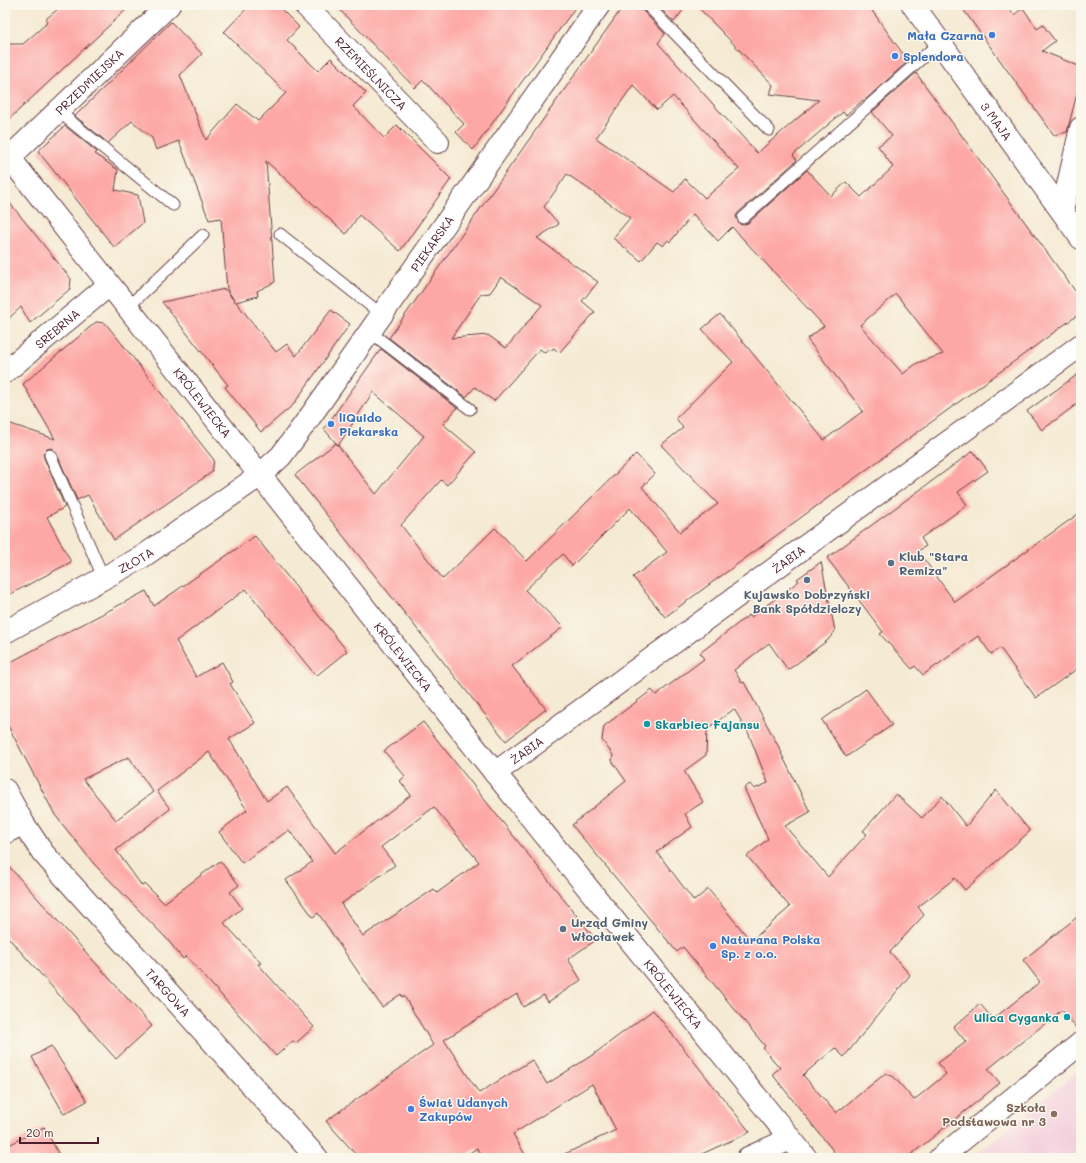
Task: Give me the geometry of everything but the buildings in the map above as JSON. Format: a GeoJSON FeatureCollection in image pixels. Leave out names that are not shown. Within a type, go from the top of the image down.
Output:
{"type":"FeatureCollection","features":[{"type":"Feature","properties":{"kind":"street","name":"PRZEDMIEJSKA"},"geometry":{"type":"LineString","coordinates":[[7,155],[58,111],[169,5]]}},
{"type":"Feature","properties":{"kind":"street","name":"RZEMIEŚLNICZA"},"geometry":{"type":"LineString","coordinates":[[305,5],[438,142]]}},
{"type":"Feature","properties":{"kind":"street","name":"3 MAJA"},"geometry":{"type":"LineString","coordinates":[[913,5],[1081,238]]}},
{"type":"Feature","properties":{"kind":"street","name":"PIEKARSKA"},"geometry":{"type":"LineString","coordinates":[[259,476],[281,456],[593,8]]}},
{"type":"Feature","properties":{"kind":"street"},"geometry":{"type":"LineString","coordinates":[[1062,211],[1081,128]]}},
{"type":"Feature","properties":{"kind":"street","name":"KRÓLEWIECKA"},"geometry":{"type":"LineString","coordinates":[[7,155],[495,773],[806,1158]]}},
{"type":"Feature","properties":{"kind":"street","name":"SREBRNA"},"geometry":{"type":"LineString","coordinates":[[5,372],[109,285]]}},
{"type":"Feature","properties":{"kind":"street","name":"ŻABIA"},"geometry":{"type":"LineString","coordinates":[[495,773],[1081,345]]}},
{"type":"Feature","properties":{"kind":"street","name":"ZŁOTA"},"geometry":{"type":"LineString","coordinates":[[5,632],[142,557],[259,476]]}},
{"type":"Feature","properties":{"kind":"street","name":"TARGOWA"},"geometry":{"type":"LineString","coordinates":[[5,790],[14,828],[43,853],[317,1158]]}},
{"type":"Feature","properties":{"kind":"street"},"geometry":{"type":"LineString","coordinates":[[940,1158],[1081,1043]]}},
{"type":"Feature","properties":{"kind":"street"},"geometry":{"type":"LineString","coordinates":[[748,1158],[790,1139]]}},
{"type":"Feature","properties":{"kind":"lane"},"geometry":{"type":"LineString","coordinates":[[647,5],[769,130]]}},
{"type":"Feature","properties":{"kind":"lane"},"geometry":{"type":"LineString","coordinates":[[743,218],[940,42]]}},
{"type":"Feature","properties":{"kind":"lane"},"geometry":{"type":"LineString","coordinates":[[58,111],[173,206]]}},
{"type":"Feature","properties":{"kind":"lane"},"geometry":{"type":"LineString","coordinates":[[280,234],[470,409]]}},
{"type":"Feature","properties":{"kind":"lane"},"geometry":{"type":"LineString","coordinates":[[127,308],[203,235]]}},
{"type":"Feature","properties":{"kind":"lane"},"geometry":{"type":"LineString","coordinates":[[50,455],[104,579]]}},
{"type":"Feature","properties":{"kind":"shaded area","name":"Szkoła Podstawowa nr 3"},"geometry":{"type":"Polygon","coordinates":[[[1081,1069],[1081,1158],[972,1158],[1081,1069]]]}},
{"type":"Feature","properties":{"kind":"place","name":"Mała Czarna"},"geometry":{"type":"Point","coordinates":[992,35]}},
{"type":"Feature","properties":{"kind":"place","name":"Splendora"},"geometry":{"type":"Point","coordinates":[895,56]}},
{"type":"Feature","properties":{"kind":"place","name":"liQuido Piekarska"},"geometry":{"type":"Point","coordinates":[331,424]}},
{"type":"Feature","properties":{"kind":"place","name":"Klub \"Stara Remiza\""},"geometry":{"type":"Point","coordinates":[891,563]}},
{"type":"Feature","properties":{"kind":"place","name":"Kujawsko Dobrzyński Bank Spółdzielczy"},"geometry":{"type":"Point","coordinates":[807,580]}},
{"type":"Feature","properties":{"kind":"place","name":"Skarbiec Fajansu"},"geometry":{"type":"Point","coordinates":[647,724]}},
{"type":"Feature","properties":{"kind":"place","name":"Urząd Gminy Włocławek"},"geometry":{"type":"Point","coordinates":[563,929]}},
{"type":"Feature","properties":{"kind":"place","name":"Naturana Polska Sp. z o.o."},"geometry":{"type":"Point","coordinates":[713,946]}},
{"type":"Feature","properties":{"kind":"place","name":"Ulica Cyganka"},"geometry":{"type":"Point","coordinates":[1067,1017]}},
{"type":"Feature","properties":{"kind":"place","name":"Świat Udanych Zakupów"},"geometry":{"type":"Point","coordinates":[411,1109]}},
{"type":"Feature","properties":{"kind":"place","name":"Szkoła Podstawowa nr 3"},"geometry":{"type":"Point","coordinates":[1054,1114]}}]}
